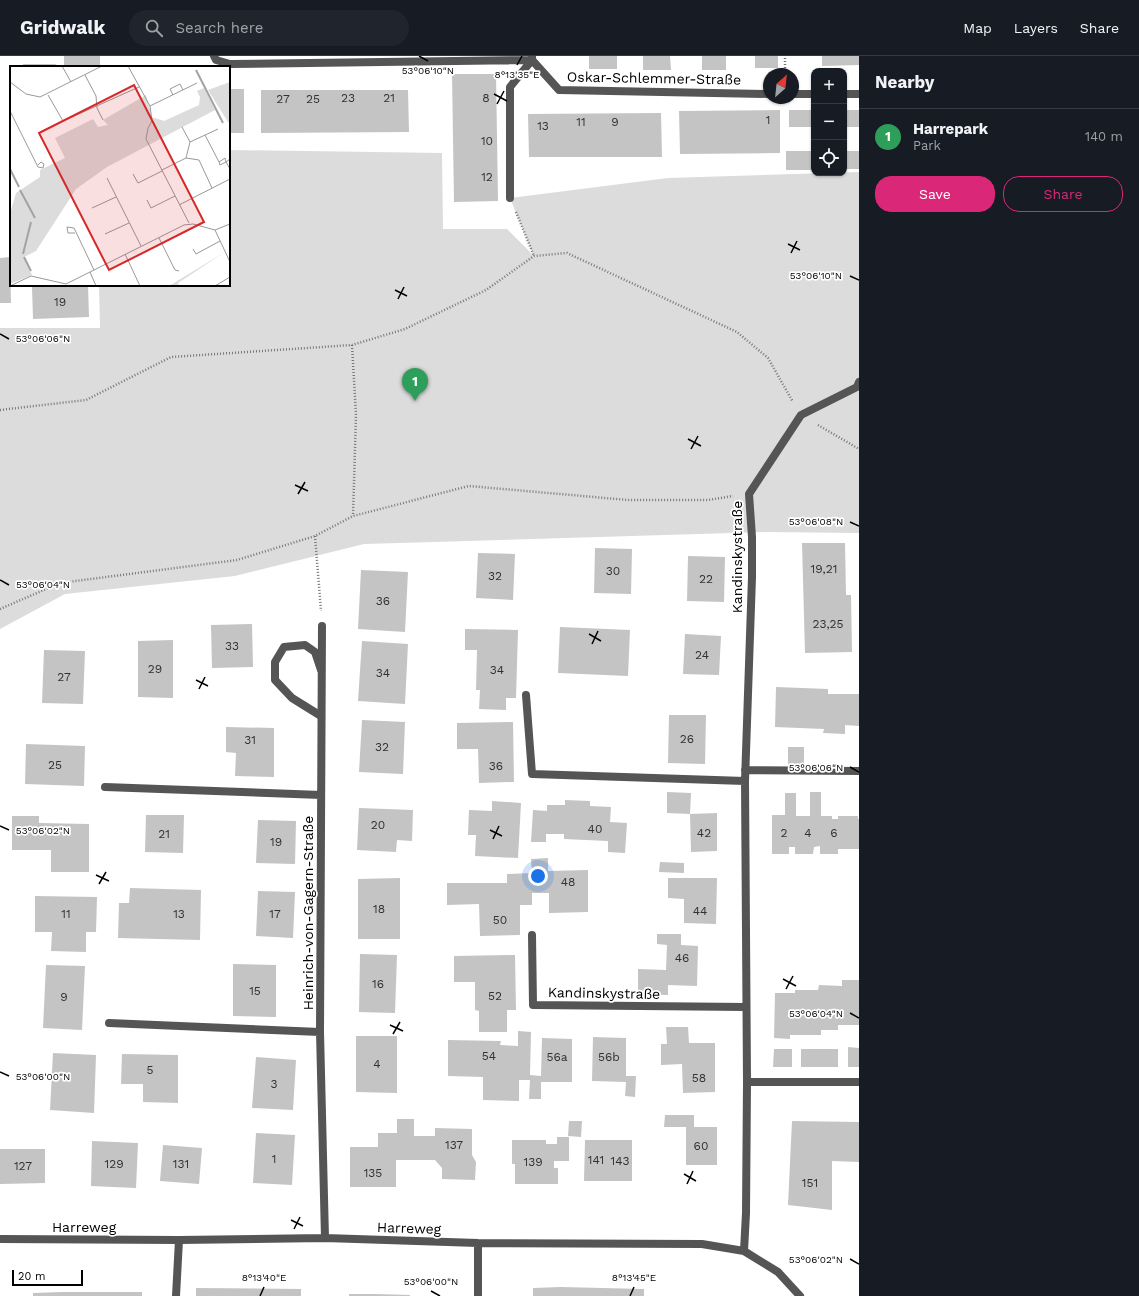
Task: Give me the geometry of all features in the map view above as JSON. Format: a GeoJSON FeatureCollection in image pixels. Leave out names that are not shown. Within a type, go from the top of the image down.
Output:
{"type":"FeatureCollection","features":[{"type":"Feature","properties":{"kind":"street"},"geometry":{"type":"LineString","coordinates":[[215,58],[230,64],[532,58]]}},
{"type":"Feature","properties":{"kind":"street"},"geometry":{"type":"LineString","coordinates":[[510,198],[510,87],[532,58]]}},
{"type":"Feature","properties":{"kind":"street","name":"Oskar-Schlemmer-Straße"},"geometry":{"type":"LineString","coordinates":[[532,58],[560,90],[763,94]]}},
{"type":"Feature","properties":{"kind":"street"},"geometry":{"type":"LineString","coordinates":[[799,94],[811,94]]}},
{"type":"Feature","properties":{"kind":"street"},"geometry":{"type":"LineString","coordinates":[[847,94],[859,94]]}},
{"type":"Feature","properties":{"kind":"street"},"geometry":{"type":"LineString","coordinates":[[801,415],[857,387],[859,382]]}},
{"type":"Feature","properties":{"kind":"street","name":"Kandinskystraße"},"geometry":{"type":"LineString","coordinates":[[744,1251],[746,1213],[747,1082],[745,770],[752,577],[752,537],[749,494],[801,415]]}},
{"type":"Feature","properties":{"kind":"street","name":"Heinrich-von-Gagern-Straße"},"geometry":{"type":"LineString","coordinates":[[322,626],[320,1032],[325,1238]]}},
{"type":"Feature","properties":{"kind":"street"},"geometry":{"type":"LineString","coordinates":[[321,716],[292,698],[275,680],[275,662],[284,647],[305,645],[316,652],[322,672]]}},
{"type":"Feature","properties":{"kind":"street"},"geometry":{"type":"LineString","coordinates":[[526,695],[532,774],[745,781]]}},
{"type":"Feature","properties":{"kind":"street"},"geometry":{"type":"LineString","coordinates":[[745,770],[859,771]]}},
{"type":"Feature","properties":{"kind":"street","name":"Heinrich-von-Gagern-Straße"},"geometry":{"type":"LineString","coordinates":[[104,787],[321,795]]}},
{"type":"Feature","properties":{"kind":"street","name":"Kandinskystraße"},"geometry":{"type":"LineString","coordinates":[[532,935],[533,1005],[746,1007]]}},
{"type":"Feature","properties":{"kind":"street","name":"Heinrich-von-Gagern-Straße"},"geometry":{"type":"LineString","coordinates":[[109,1023],[320,1032]]}},
{"type":"Feature","properties":{"kind":"street"},"geometry":{"type":"LineString","coordinates":[[747,1082],[859,1082]]}},
{"type":"Feature","properties":{"kind":"street","name":"Harreweg"},"geometry":{"type":"LineString","coordinates":[[0,1239],[179,1240],[325,1238],[478,1243],[702,1244],[744,1251],[778,1272],[800,1296]]}},
{"type":"Feature","properties":{"kind":"street"},"geometry":{"type":"LineString","coordinates":[[176,1296],[179,1240]]}},
{"type":"Feature","properties":{"kind":"street"},"geometry":{"type":"LineString","coordinates":[[478,1243],[478,1296]]}},
{"type":"Feature","properties":{"kind":"path"},"geometry":{"type":"LineString","coordinates":[[785,56],[785,68]]}},
{"type":"Feature","properties":{"kind":"path"},"geometry":{"type":"LineString","coordinates":[[510,198],[534,256]]}},
{"type":"Feature","properties":{"kind":"path"},"geometry":{"type":"LineString","coordinates":[[0,410],[86,400],[171,357],[352,345],[405,329],[472,297],[486,290],[534,256],[567,253],[737,332],[768,358],[801,415],[859,449]]}},
{"type":"Feature","properties":{"kind":"path"},"geometry":{"type":"LineString","coordinates":[[352,345],[356,415],[353,516]]}},
{"type":"Feature","properties":{"kind":"path"},"geometry":{"type":"LineString","coordinates":[[0,609],[60,583],[237,560],[315,536],[353,516],[469,486],[628,500],[708,500],[749,494]]}},
{"type":"Feature","properties":{"kind":"path"},"geometry":{"type":"LineString","coordinates":[[315,536],[322,626]]}},
{"type":"Feature","properties":{"kind":"shaded area"},"geometry":{"type":"Polygon","coordinates":[[[230,150],[442,153],[443,229],[507,229],[533,255],[510,198],[668,178],[811,174],[811,176],[847,176],[847,172],[859,172],[859,533],[767,532],[364,544],[235,576],[65,594],[0,629],[0,328],[100,328],[99,286],[230,286],[230,150]]]}},
{"type":"Feature","properties":{"kind":"building"},"geometry":{"type":"Polygon","coordinates":[[[64,56],[100,56],[100,66],[64,66],[64,56]]]}},
{"type":"Feature","properties":{"kind":"building"},"geometry":{"type":"Polygon","coordinates":[[[589,56],[617,56],[617,69],[589,69],[589,56]]]}},
{"type":"Feature","properties":{"kind":"building"},"geometry":{"type":"Polygon","coordinates":[[[643,56],[670,56],[671,70],[643,70],[643,56]]]}},
{"type":"Feature","properties":{"kind":"building"},"geometry":{"type":"Polygon","coordinates":[[[702,56],[726,56],[726,70],[702,70],[702,56]]]}},
{"type":"Feature","properties":{"kind":"building"},"geometry":{"type":"Polygon","coordinates":[[[755,56],[778,56],[778,68],[755,68],[755,56]]]}},
{"type":"Feature","properties":{"kind":"building"},"geometry":{"type":"Polygon","coordinates":[[[822,56],[859,56],[859,65],[822,66],[822,56]]]}},
{"type":"Feature","properties":{"kind":"building"},"geometry":{"type":"Polygon","coordinates":[[[23,64],[55,64],[59,66],[23,66],[23,64]]]}},
{"type":"Feature","properties":{"kind":"building"},"geometry":{"type":"Polygon","coordinates":[[[452,74],[496,74],[498,201],[454,202],[452,74]]]}},
{"type":"Feature","properties":{"kind":"building"},"geometry":{"type":"Polygon","coordinates":[[[230,89],[244,89],[244,133],[230,133],[230,89]]]}},
{"type":"Feature","properties":{"kind":"building"},"geometry":{"type":"Polygon","coordinates":[[[261,90],[408,90],[409,132],[261,133],[261,90]]]}},
{"type":"Feature","properties":{"kind":"building"},"geometry":{"type":"Polygon","coordinates":[[[780,110],[780,153],[680,154],[679,111],[780,110]]]}},
{"type":"Feature","properties":{"kind":"building"},"geometry":{"type":"Polygon","coordinates":[[[789,110],[811,110],[811,127],[789,127],[789,110]]]}},
{"type":"Feature","properties":{"kind":"building"},"geometry":{"type":"Polygon","coordinates":[[[847,110],[859,110],[859,127],[847,127],[847,110]]]}},
{"type":"Feature","properties":{"kind":"building"},"geometry":{"type":"Polygon","coordinates":[[[661,113],[662,157],[529,157],[528,114],[661,113]]]}},
{"type":"Feature","properties":{"kind":"building"},"geometry":{"type":"Polygon","coordinates":[[[786,151],[811,151],[811,170],[786,170],[786,151]]]}},
{"type":"Feature","properties":{"kind":"building"},"geometry":{"type":"Polygon","coordinates":[[[847,151],[859,151],[859,169],[847,169],[847,151]]]}},
{"type":"Feature","properties":{"kind":"building"},"geometry":{"type":"Polygon","coordinates":[[[10,257],[11,303],[0,303],[0,258],[10,257]]]}},
{"type":"Feature","properties":{"kind":"building"},"geometry":{"type":"Polygon","coordinates":[[[88,286],[89,317],[33,319],[32,287],[88,286]]]}},
{"type":"Feature","properties":{"kind":"building"},"geometry":{"type":"Polygon","coordinates":[[[802,543],[845,543],[846,595],[851,595],[852,652],[805,653],[802,543]]]}},
{"type":"Feature","properties":{"kind":"building"},"geometry":{"type":"Polygon","coordinates":[[[595,548],[632,549],[631,594],[594,593],[595,548]]]}},
{"type":"Feature","properties":{"kind":"building"},"geometry":{"type":"Polygon","coordinates":[[[478,553],[515,554],[513,600],[476,598],[478,553]]]}},
{"type":"Feature","properties":{"kind":"building"},"geometry":{"type":"Polygon","coordinates":[[[688,556],[725,557],[724,602],[687,601],[688,556]]]}},
{"type":"Feature","properties":{"kind":"building"},"geometry":{"type":"Polygon","coordinates":[[[361,570],[408,572],[405,632],[358,629],[361,570]]]}},
{"type":"Feature","properties":{"kind":"building"},"geometry":{"type":"Polygon","coordinates":[[[252,624],[253,667],[212,668],[211,625],[252,624]]]}},
{"type":"Feature","properties":{"kind":"building"},"geometry":{"type":"Polygon","coordinates":[[[560,627],[630,630],[628,676],[558,673],[560,627]]]}},
{"type":"Feature","properties":{"kind":"building"},"geometry":{"type":"Polygon","coordinates":[[[465,629],[518,630],[516,698],[506,698],[506,710],[479,709],[480,690],[476,690],[477,650],[465,650],[465,629]]]}},
{"type":"Feature","properties":{"kind":"building"},"geometry":{"type":"Polygon","coordinates":[[[685,634],[721,636],[719,675],[683,674],[685,634]]]}},
{"type":"Feature","properties":{"kind":"building"},"geometry":{"type":"Polygon","coordinates":[[[173,640],[173,698],[138,697],[138,641],[173,640]]]}},
{"type":"Feature","properties":{"kind":"building"},"geometry":{"type":"Polygon","coordinates":[[[362,641],[408,644],[405,704],[358,701],[362,641]]]}},
{"type":"Feature","properties":{"kind":"building"},"geometry":{"type":"Polygon","coordinates":[[[44,650],[85,651],[83,704],[42,703],[44,650]]]}},
{"type":"Feature","properties":{"kind":"building"},"geometry":{"type":"Polygon","coordinates":[[[776,687],[828,689],[828,694],[859,694],[859,726],[845,725],[845,734],[823,733],[824,729],[775,727],[776,687]]]}},
{"type":"Feature","properties":{"kind":"building"},"geometry":{"type":"Polygon","coordinates":[[[669,715],[706,715],[705,764],[668,763],[669,715]]]}},
{"type":"Feature","properties":{"kind":"building"},"geometry":{"type":"Polygon","coordinates":[[[362,720],[405,722],[403,774],[359,772],[362,720]]]}},
{"type":"Feature","properties":{"kind":"building"},"geometry":{"type":"Polygon","coordinates":[[[513,722],[514,782],[479,783],[478,749],[457,749],[457,723],[513,722]]]}},
{"type":"Feature","properties":{"kind":"building"},"geometry":{"type":"Polygon","coordinates":[[[226,727],[274,728],[274,777],[235,776],[236,753],[226,752],[226,727]]]}},
{"type":"Feature","properties":{"kind":"building"},"geometry":{"type":"Polygon","coordinates":[[[26,744],[85,746],[84,786],[25,784],[26,744]]]}},
{"type":"Feature","properties":{"kind":"building"},"geometry":{"type":"Polygon","coordinates":[[[788,747],[804,747],[804,765],[788,765],[788,747]]]}},
{"type":"Feature","properties":{"kind":"building"},"geometry":{"type":"Polygon","coordinates":[[[667,792],[691,793],[690,814],[667,813],[667,792]]]}},
{"type":"Feature","properties":{"kind":"building"},"geometry":{"type":"Polygon","coordinates":[[[810,792],[821,792],[821,816],[832,816],[832,819],[838,819],[838,816],[858,816],[859,849],[838,849],[838,854],[820,854],[820,846],[814,847],[813,854],[795,854],[795,847],[789,847],[789,854],[772,854],[772,815],[785,815],[785,793],[796,793],[796,816],[810,816],[810,792]]]}},
{"type":"Feature","properties":{"kind":"building"},"geometry":{"type":"Polygon","coordinates":[[[565,800],[590,801],[590,806],[611,807],[610,822],[627,823],[625,853],[608,852],[608,841],[564,839],[564,834],[546,834],[546,842],[531,842],[533,810],[547,811],[547,805],[565,805],[565,800]]]}},
{"type":"Feature","properties":{"kind":"building"},"geometry":{"type":"Polygon","coordinates":[[[492,801],[521,803],[518,858],[475,856],[476,835],[468,835],[469,810],[492,811],[492,801]]]}},
{"type":"Feature","properties":{"kind":"building"},"geometry":{"type":"Polygon","coordinates":[[[359,808],[413,810],[412,841],[397,840],[396,852],[357,850],[359,808]]]}},
{"type":"Feature","properties":{"kind":"building"},"geometry":{"type":"Polygon","coordinates":[[[717,813],[717,851],[691,852],[690,814],[717,813]]]}},
{"type":"Feature","properties":{"kind":"building"},"geometry":{"type":"Polygon","coordinates":[[[146,815],[184,815],[183,853],[145,852],[146,815]]]}},
{"type":"Feature","properties":{"kind":"building"},"geometry":{"type":"Polygon","coordinates":[[[12,816],[39,816],[39,823],[89,824],[89,872],[51,872],[51,850],[12,850],[12,816]]]}},
{"type":"Feature","properties":{"kind":"building"},"geometry":{"type":"Polygon","coordinates":[[[258,820],[296,821],[295,864],[256,863],[258,820]]]}},
{"type":"Feature","properties":{"kind":"building"},"geometry":{"type":"Polygon","coordinates":[[[548,858],[548,871],[588,870],[588,912],[549,913],[549,893],[532,893],[532,905],[520,905],[520,935],[480,936],[479,904],[447,905],[447,883],[507,883],[507,874],[532,873],[531,859],[548,858]]]}},
{"type":"Feature","properties":{"kind":"building"},"geometry":{"type":"Polygon","coordinates":[[[660,862],[684,863],[684,873],[659,872],[660,862]]]}},
{"type":"Feature","properties":{"kind":"building"},"geometry":{"type":"Polygon","coordinates":[[[400,878],[400,939],[358,939],[358,879],[400,878]]]}},
{"type":"Feature","properties":{"kind":"building"},"geometry":{"type":"Polygon","coordinates":[[[668,878],[717,878],[716,924],[684,923],[684,899],[668,898],[668,878]]]}},
{"type":"Feature","properties":{"kind":"building"},"geometry":{"type":"Polygon","coordinates":[[[130,888],[201,890],[200,940],[118,938],[119,903],[129,903],[130,888]]]}},
{"type":"Feature","properties":{"kind":"building"},"geometry":{"type":"Polygon","coordinates":[[[258,891],[295,892],[293,938],[256,936],[258,891]]]}},
{"type":"Feature","properties":{"kind":"building"},"geometry":{"type":"Polygon","coordinates":[[[35,896],[97,897],[96,932],[86,932],[86,952],[51,951],[52,932],[35,932],[35,896]]]}},
{"type":"Feature","properties":{"kind":"building"},"geometry":{"type":"Polygon","coordinates":[[[657,934],[681,934],[681,945],[698,946],[697,986],[668,985],[668,995],[638,994],[638,969],[666,970],[667,945],[657,944],[657,934]]]}},
{"type":"Feature","properties":{"kind":"building"},"geometry":{"type":"Polygon","coordinates":[[[360,954],[397,955],[395,1013],[359,1012],[360,954]]]}},
{"type":"Feature","properties":{"kind":"building"},"geometry":{"type":"Polygon","coordinates":[[[515,955],[516,1010],[507,1010],[507,1032],[479,1032],[479,1011],[475,1010],[475,982],[454,982],[454,956],[515,955]]]}},
{"type":"Feature","properties":{"kind":"building"},"geometry":{"type":"Polygon","coordinates":[[[233,964],[276,965],[276,1017],[233,1016],[233,964]]]}},
{"type":"Feature","properties":{"kind":"building"},"geometry":{"type":"Polygon","coordinates":[[[46,965],[85,966],[82,1030],[43,1028],[46,965]]]}},
{"type":"Feature","properties":{"kind":"building"},"geometry":{"type":"Polygon","coordinates":[[[842,980],[859,980],[859,1025],[838,1025],[838,1030],[821,1030],[821,1035],[790,1035],[790,1039],[774,1038],[775,993],[795,993],[795,990],[818,990],[819,985],[842,986],[842,980]]]}},
{"type":"Feature","properties":{"kind":"building"},"geometry":{"type":"Polygon","coordinates":[[[666,1027],[688,1027],[689,1043],[715,1043],[715,1092],[683,1093],[682,1064],[661,1065],[661,1044],[667,1044],[666,1027]]]}},
{"type":"Feature","properties":{"kind":"building"},"geometry":{"type":"Polygon","coordinates":[[[518,1031],[531,1032],[530,1075],[541,1076],[542,1038],[572,1039],[572,1082],[541,1082],[541,1099],[529,1099],[530,1080],[519,1080],[519,1101],[483,1100],[483,1077],[448,1076],[448,1040],[501,1041],[500,1045],[518,1046],[518,1031]]]}},
{"type":"Feature","properties":{"kind":"building"},"geometry":{"type":"Polygon","coordinates":[[[356,1036],[397,1036],[397,1093],[356,1092],[356,1036]]]}},
{"type":"Feature","properties":{"kind":"building"},"geometry":{"type":"Polygon","coordinates":[[[593,1037],[626,1038],[626,1076],[636,1076],[635,1097],[625,1096],[626,1082],[592,1081],[593,1037]]]}},
{"type":"Feature","properties":{"kind":"building"},"geometry":{"type":"Polygon","coordinates":[[[848,1047],[859,1048],[859,1067],[848,1067],[848,1047]]]}},
{"type":"Feature","properties":{"kind":"building"},"geometry":{"type":"Polygon","coordinates":[[[774,1049],[792,1049],[792,1067],[773,1067],[774,1049]]]}},
{"type":"Feature","properties":{"kind":"building"},"geometry":{"type":"Polygon","coordinates":[[[801,1049],[838,1049],[838,1067],[801,1067],[801,1049]]]}},
{"type":"Feature","properties":{"kind":"building"},"geometry":{"type":"Polygon","coordinates":[[[53,1053],[96,1055],[94,1113],[50,1110],[53,1053]]]}},
{"type":"Feature","properties":{"kind":"building"},"geometry":{"type":"Polygon","coordinates":[[[122,1054],[178,1055],[178,1103],[143,1102],[143,1084],[121,1084],[122,1054]]]}},
{"type":"Feature","properties":{"kind":"building"},"geometry":{"type":"Polygon","coordinates":[[[256,1057],[296,1060],[293,1110],[252,1108],[256,1057]]]}},
{"type":"Feature","properties":{"kind":"building"},"geometry":{"type":"Polygon","coordinates":[[[665,1115],[694,1115],[694,1127],[717,1127],[717,1165],[686,1165],[686,1127],[664,1127],[665,1115]]]}},
{"type":"Feature","properties":{"kind":"building"},"geometry":{"type":"Polygon","coordinates":[[[397,1119],[414,1119],[414,1136],[435,1136],[435,1128],[472,1129],[472,1155],[476,1162],[475,1180],[442,1179],[442,1168],[435,1160],[396,1160],[396,1187],[350,1187],[350,1147],[378,1147],[378,1133],[397,1133],[397,1119]]]}},
{"type":"Feature","properties":{"kind":"building"},"geometry":{"type":"Polygon","coordinates":[[[569,1121],[582,1121],[581,1137],[568,1136],[569,1121]]]}},
{"type":"Feature","properties":{"kind":"building"},"geometry":{"type":"Polygon","coordinates":[[[792,1121],[859,1122],[859,1162],[832,1161],[832,1210],[788,1205],[792,1121]]]}},
{"type":"Feature","properties":{"kind":"building"},"geometry":{"type":"Polygon","coordinates":[[[256,1133],[295,1135],[292,1185],[253,1183],[256,1133]]]}},
{"type":"Feature","properties":{"kind":"building"},"geometry":{"type":"Polygon","coordinates":[[[557,1137],[569,1137],[569,1161],[554,1161],[554,1168],[558,1168],[558,1184],[515,1184],[515,1164],[512,1164],[512,1140],[546,1140],[546,1144],[557,1144],[557,1137]]]}},
{"type":"Feature","properties":{"kind":"building"},"geometry":{"type":"Polygon","coordinates":[[[585,1140],[632,1140],[632,1181],[584,1181],[585,1140]]]}},
{"type":"Feature","properties":{"kind":"building"},"geometry":{"type":"Polygon","coordinates":[[[92,1141],[138,1143],[136,1188],[91,1186],[92,1141]]]}},
{"type":"Feature","properties":{"kind":"building"},"geometry":{"type":"Polygon","coordinates":[[[163,1145],[202,1148],[199,1184],[160,1181],[163,1145]]]}},
{"type":"Feature","properties":{"kind":"building"},"geometry":{"type":"Polygon","coordinates":[[[0,1149],[45,1149],[45,1183],[0,1184],[0,1149]]]}},
{"type":"Feature","properties":{"kind":"building"},"geometry":{"type":"Polygon","coordinates":[[[561,1287],[644,1289],[644,1296],[533,1296],[533,1288],[561,1287]]]}},
{"type":"Feature","properties":{"kind":"building"},"geometry":{"type":"Polygon","coordinates":[[[196,1288],[301,1289],[301,1296],[196,1296],[196,1288]]]}},
{"type":"Feature","properties":{"kind":"building"},"geometry":{"type":"Polygon","coordinates":[[[142,1292],[142,1296],[33,1296],[33,1293],[142,1292]]]}},
{"type":"Feature","properties":{"kind":"building"},"geometry":{"type":"Polygon","coordinates":[[[349,1294],[410,1295],[410,1296],[349,1296],[349,1294]]]}},
{"type":"Feature","properties":{"kind":"place","name":"Harrepark"},"geometry":{"type":"Point","coordinates":[415,401]}}]}
